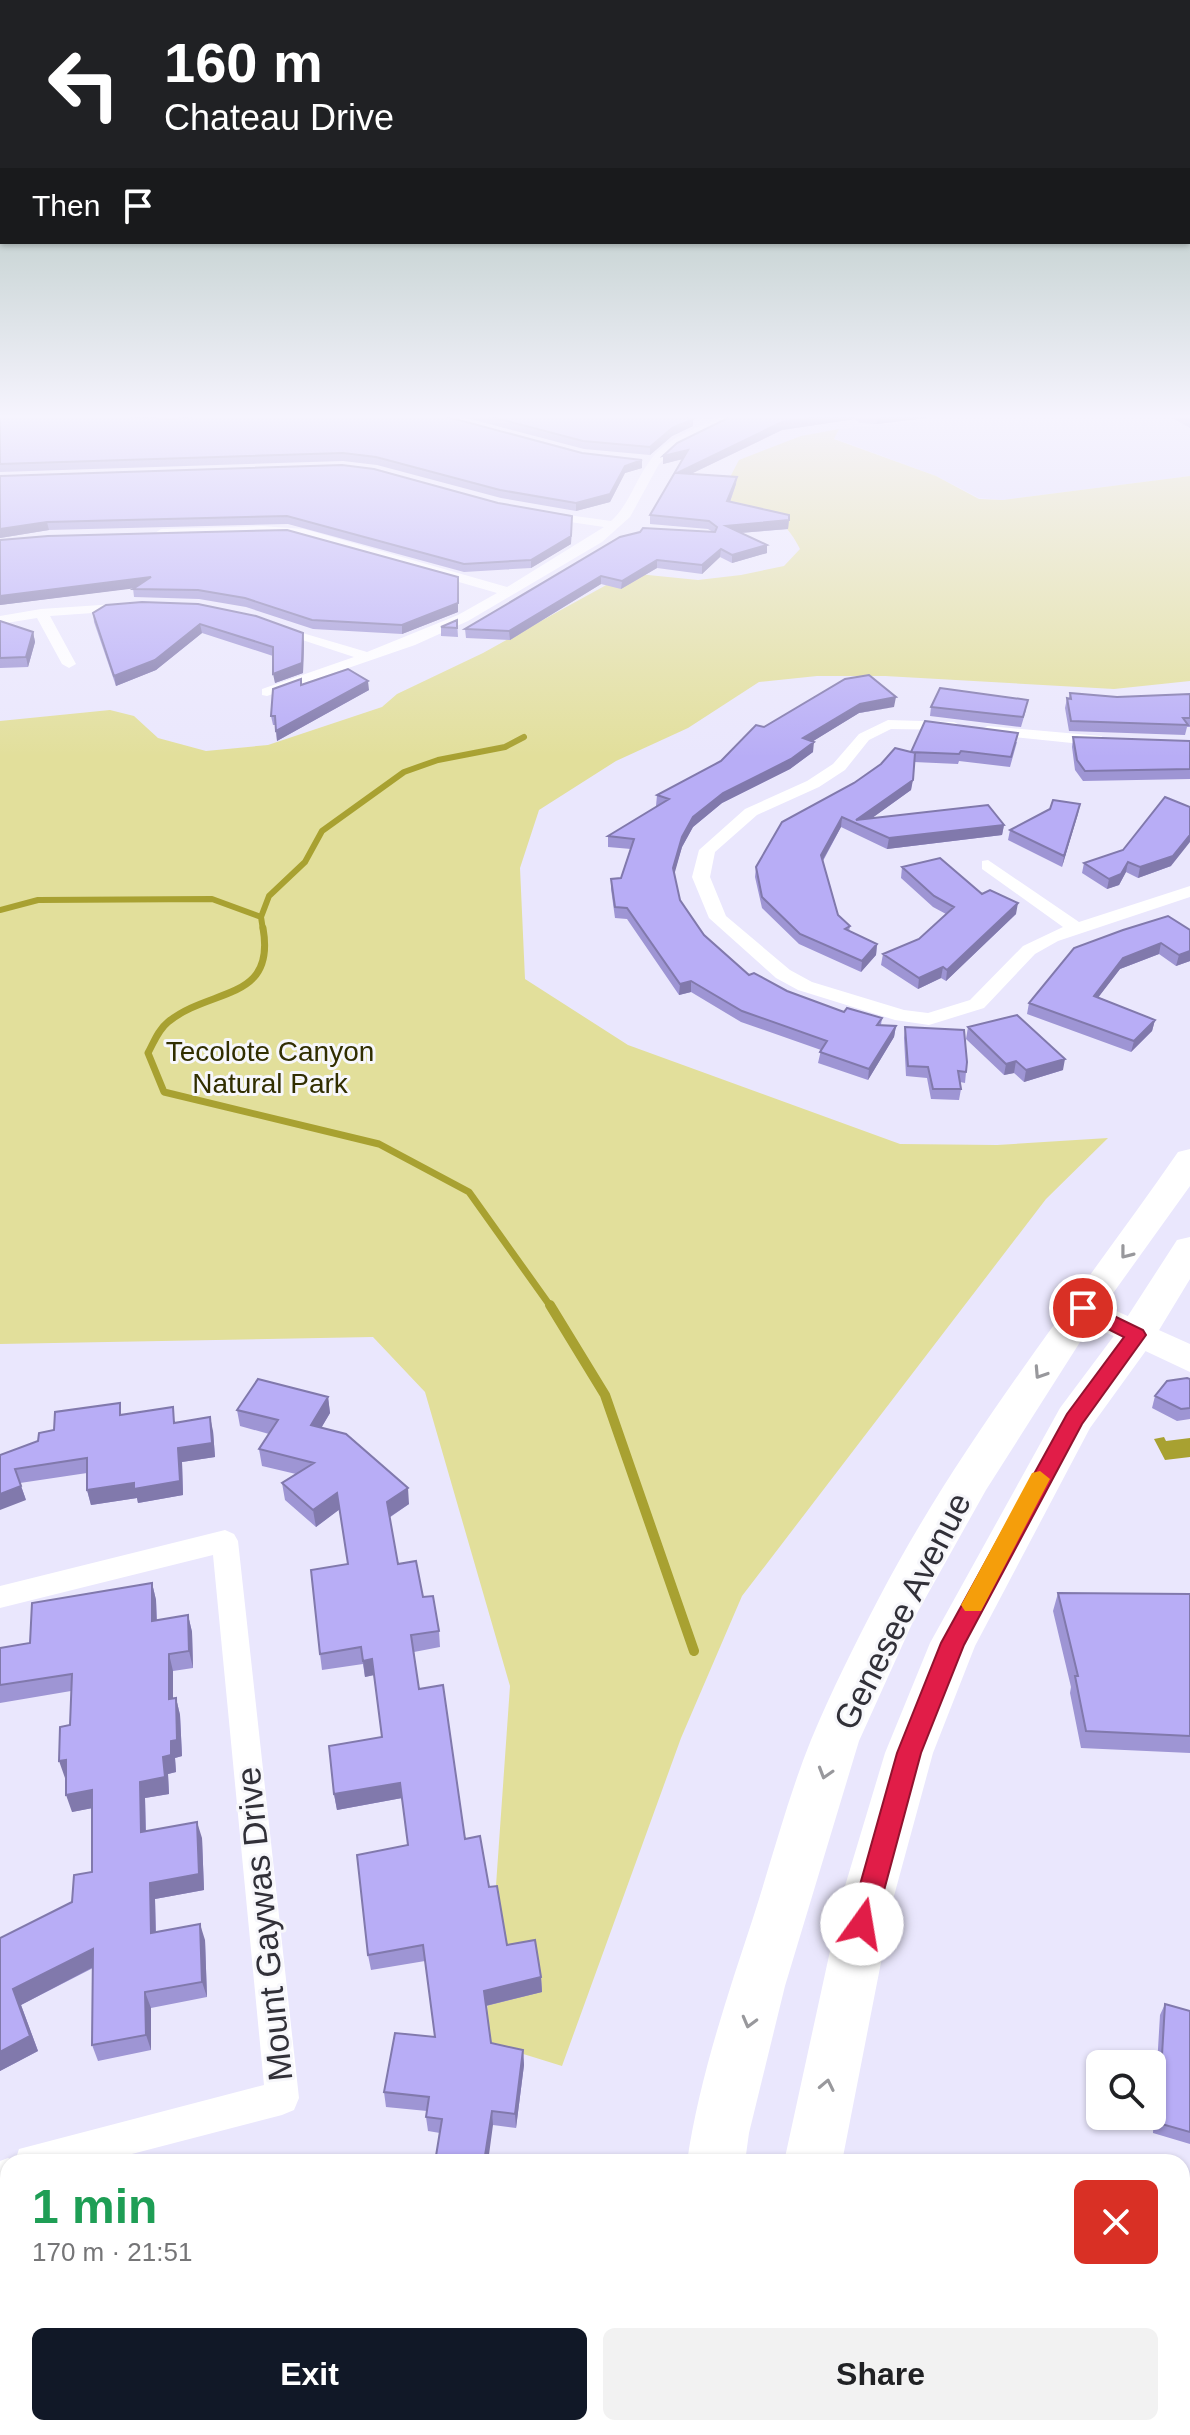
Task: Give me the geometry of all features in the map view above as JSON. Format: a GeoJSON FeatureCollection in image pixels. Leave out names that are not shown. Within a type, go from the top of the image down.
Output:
{"type":"FeatureCollection","features":[{"type":"Feature","properties":{"kind":"main road","name":"Genesee Avenue"},"geometry":{"type":"LineString","coordinates":[[717,2154],[758,1986],[835,1741],[904,1595],[971,1479],[1083,1308],[1135,1241],[1190,1160]]}},
{"type":"Feature","properties":{"kind":"main road","name":"Genesee Avenue"},"geometry":{"type":"LineString","coordinates":[[815,2154],[868,1896],[909,1753],[953,1643],[1021,1512],[1074,1419],[1136,1335],[1190,1249]]}},
{"type":"Feature","properties":{"kind":"street"},"geometry":{"type":"LineString","coordinates":[[267,692],[368,657],[463,618],[614,530]]}},
{"type":"Feature","properties":{"kind":"street"},"geometry":{"type":"LineString","coordinates":[[140,534],[288,531],[506,591]]}},
{"type":"Feature","properties":{"kind":"street"},"geometry":{"type":"LineString","coordinates":[[0,620],[41,613],[151,606]]}},
{"type":"Feature","properties":{"kind":"street"},"geometry":{"type":"LineString","coordinates":[[41,613],[69,664]]}},
{"type":"Feature","properties":{"kind":"street"},"geometry":{"type":"LineString","coordinates":[[258,620],[368,657]]}},
{"type":"Feature","properties":{"kind":"street"},"geometry":{"type":"LineString","coordinates":[[1120,742],[1044,738],[926,723],[888,724],[864,737],[839,767],[813,784],[751,812],[707,850],[701,877],[718,918],[783,974],[805,986],[902,1016],[929,1019],[977,1004],[1029,950],[1052,937],[1190,891]]}},
{"type":"Feature","properties":{"kind":"street"},"geometry":{"type":"LineString","coordinates":[[988,865],[1078,930]]}},
{"type":"Feature","properties":{"kind":"street"},"geometry":{"type":"LineString","coordinates":[[1083,1308],[1190,1359]]}},
{"type":"Feature","properties":{"kind":"street","name":"Mount Gaywas Drive"},"geometry":{"type":"LineString","coordinates":[[0,1597],[225,1541],[282,2098],[63,2154]]}},
{"type":"Feature","properties":{"kind":"green space","name":"Tecolote Canyon Natural Park"},"geometry":{"type":"Polygon","coordinates":[[[788,530],[1190,530],[1190,681],[1114,689],[885,676],[817,676],[759,682],[688,728],[616,761],[539,810],[520,868],[525,979],[628,1045],[900,1144],[997,1145],[1108,1138],[1046,1199],[742,1596],[681,1738],[562,2066],[485,2042],[510,1686],[425,1392],[373,1337],[0,1344],[0,721],[110,710],[134,716],[158,738],[206,751],[268,745],[382,707],[397,694],[483,653],[628,573],[698,580],[784,566],[800,549],[788,530]]]}},
{"type":"Feature","properties":{"kind":"shaded area"},"geometry":{"type":"Polygon","coordinates":[[[1164,1437],[1166,1441],[1190,1438],[1190,1457],[1165,1460],[1154,1439],[1164,1437]]]}},
{"type":"Feature","properties":{"kind":"building"},"geometry":{"type":"Polygon","coordinates":[[[287,530],[458,577],[458,603],[402,625],[312,620],[245,598],[198,590],[133,589],[151,577],[0,596],[0,540],[287,530]]]}},
{"type":"Feature","properties":{"kind":"building"},"geometry":{"type":"Polygon","coordinates":[[[337,530],[571,530],[571,536],[531,560],[464,564],[337,530]]]}},
{"type":"Feature","properties":{"kind":"building"},"geometry":{"type":"Polygon","coordinates":[[[642,530],[734,530],[767,545],[732,555],[721,549],[702,565],[657,560],[622,581],[601,576],[509,631],[465,629],[620,537],[642,530]]]}},
{"type":"Feature","properties":{"kind":"building"},"geometry":{"type":"Polygon","coordinates":[[[142,602],[198,604],[256,616],[303,633],[302,663],[273,674],[273,647],[200,624],[155,660],[114,676],[93,613],[106,605],[142,602]]]}},
{"type":"Feature","properties":{"kind":"building"},"geometry":{"type":"Polygon","coordinates":[[[457,620],[457,628],[441,627],[457,620]]]}},
{"type":"Feature","properties":{"kind":"building"},"geometry":{"type":"Polygon","coordinates":[[[0,621],[33,632],[26,657],[0,658],[0,621]]]}},
{"type":"Feature","properties":{"kind":"building"},"geometry":{"type":"Polygon","coordinates":[[[348,669],[368,681],[276,731],[275,716],[271,716],[273,689],[301,679],[301,685],[348,669]]]}},
{"type":"Feature","properties":{"kind":"building"},"geometry":{"type":"Polygon","coordinates":[[[869,675],[896,697],[860,704],[803,738],[814,742],[791,759],[723,793],[693,817],[682,837],[673,868],[680,900],[704,935],[749,975],[754,973],[787,991],[844,1012],[847,1008],[882,1018],[877,1025],[896,1026],[869,1069],[820,1052],[827,1041],[742,1011],[691,981],[680,984],[627,908],[615,907],[611,879],[621,878],[634,839],[608,836],[669,799],[657,795],[721,761],[756,725],[764,727],[845,679],[869,675]]]}},
{"type":"Feature","properties":{"kind":"building"},"geometry":{"type":"Polygon","coordinates":[[[940,688],[1028,700],[1023,717],[931,707],[940,688]]]}},
{"type":"Feature","properties":{"kind":"building"},"geometry":{"type":"Polygon","coordinates":[[[1070,693],[1117,697],[1190,694],[1190,718],[1183,718],[1188,725],[1071,721],[1067,698],[1071,699],[1070,693]]]}},
{"type":"Feature","properties":{"kind":"building"},"geometry":{"type":"Polygon","coordinates":[[[925,721],[1018,733],[1011,757],[961,751],[959,754],[911,752],[925,721]]]}},
{"type":"Feature","properties":{"kind":"building"},"geometry":{"type":"Polygon","coordinates":[[[1073,737],[1190,741],[1190,769],[1085,771],[1077,760],[1073,737]]]}},
{"type":"Feature","properties":{"kind":"building"},"geometry":{"type":"Polygon","coordinates":[[[895,748],[915,753],[913,780],[856,820],[988,805],[1004,825],[889,838],[842,817],[821,855],[838,915],[850,926],[845,929],[877,944],[862,961],[800,934],[762,897],[756,867],[782,822],[854,783],[881,764],[895,748]]]}},
{"type":"Feature","properties":{"kind":"building"},"geometry":{"type":"Polygon","coordinates":[[[1165,797],[1190,807],[1190,835],[1173,856],[1140,867],[1128,862],[1121,874],[1109,879],[1084,863],[1123,850],[1165,797]]]}},
{"type":"Feature","properties":{"kind":"building"},"geometry":{"type":"Polygon","coordinates":[[[1053,800],[1080,804],[1064,856],[1010,830],[1050,809],[1053,800]]]}},
{"type":"Feature","properties":{"kind":"building"},"geometry":{"type":"Polygon","coordinates":[[[940,858],[982,894],[990,890],[1018,903],[947,970],[943,967],[919,978],[883,954],[919,939],[954,907],[934,896],[902,867],[940,858]]]}},
{"type":"Feature","properties":{"kind":"building"},"geometry":{"type":"Polygon","coordinates":[[[1168,916],[1190,930],[1190,951],[1179,955],[1161,943],[1123,958],[1094,996],[1155,1020],[1134,1041],[1029,1003],[1074,948],[1168,916]]]}},
{"type":"Feature","properties":{"kind":"building"},"geometry":{"type":"Polygon","coordinates":[[[1017,1015],[1065,1059],[1026,1070],[1016,1061],[1006,1064],[968,1027],[1017,1015]]]}},
{"type":"Feature","properties":{"kind":"building"},"geometry":{"type":"Polygon","coordinates":[[[905,1027],[964,1030],[967,1062],[966,1072],[958,1071],[961,1089],[933,1089],[928,1067],[908,1066],[905,1027]]]}},
{"type":"Feature","properties":{"kind":"building"},"geometry":{"type":"Polygon","coordinates":[[[258,1379],[328,1397],[311,1425],[346,1434],[408,1488],[387,1502],[398,1564],[416,1561],[423,1597],[433,1596],[439,1631],[411,1635],[419,1689],[443,1685],[465,1839],[480,1836],[489,1887],[497,1886],[507,1945],[535,1940],[541,1977],[484,1991],[491,2043],[523,2050],[515,2114],[492,2111],[485,2154],[436,2154],[442,2119],[426,2117],[429,2097],[384,2092],[395,2033],[435,2037],[423,1945],[368,1955],[357,1855],[408,1845],[400,1783],[334,1794],[329,1746],[382,1737],[372,1659],[363,1661],[361,1647],[320,1654],[311,1570],[348,1564],[337,1493],[313,1510],[282,1483],[314,1463],[259,1449],[278,1420],[237,1410],[258,1379]]]}},
{"type":"Feature","properties":{"kind":"building"},"geometry":{"type":"Polygon","coordinates":[[[1190,1379],[1190,1408],[1181,1409],[1155,1396],[1167,1381],[1190,1379]]]}},
{"type":"Feature","properties":{"kind":"building"},"geometry":{"type":"Polygon","coordinates":[[[120,1403],[120,1415],[173,1407],[174,1423],[210,1417],[212,1443],[178,1448],[180,1481],[134,1489],[134,1483],[87,1490],[87,1458],[15,1469],[21,1486],[0,1494],[0,1455],[38,1441],[39,1433],[54,1430],[55,1412],[120,1403]]]}},
{"type":"Feature","properties":{"kind":"building"},"geometry":{"type":"Polygon","coordinates":[[[152,1583],[152,1621],[188,1615],[189,1651],[169,1654],[169,1699],[176,1698],[177,1740],[171,1741],[171,1755],[163,1757],[165,1777],[140,1782],[141,1832],[197,1822],[199,1874],[150,1883],[151,1933],[200,1924],[202,1982],[145,1992],[146,2035],[92,2045],[93,1949],[13,1989],[30,2036],[0,2052],[0,1938],[72,1902],[74,1875],[92,1872],[92,1790],[66,1795],[66,1760],[59,1761],[60,1727],[70,1725],[72,1674],[0,1685],[0,1648],[30,1643],[32,1603],[152,1583]]]}},
{"type":"Feature","properties":{"kind":"building"},"geometry":{"type":"Polygon","coordinates":[[[1058,1593],[1190,1594],[1190,1736],[1086,1731],[1075,1676],[1078,1676],[1058,1593]]]}},
{"type":"Feature","properties":{"kind":"building"},"geometry":{"type":"Polygon","coordinates":[[[1165,2004],[1190,2011],[1190,2132],[1166,2125],[1166,2050],[1162,2050],[1165,2004]]]}},
{"type":"Feature","properties":{"kind":"waterway"},"geometry":{"type":"LineString","coordinates":[[261,917],[269,896],[305,862],[322,831],[404,772],[438,760],[505,747],[524,737]]}},
{"type":"Feature","properties":{"kind":"waterway"},"geometry":{"type":"LineString","coordinates":[[0,910],[38,900],[212,899],[261,917]]}},
{"type":"Feature","properties":{"kind":"waterway"},"geometry":{"type":"LineString","coordinates":[[261,917],[263,930]]}},
{"type":"Feature","properties":{"kind":"waterway"},"geometry":{"type":"LineString","coordinates":[[263,928],[264,952],[260,969],[250,981],[185,1011],[159,1032],[148,1053],[164,1092],[379,1144],[469,1192],[551,1307]]}},
{"type":"Feature","properties":{"kind":"waterway"},"geometry":{"type":"LineString","coordinates":[[550,1305],[605,1395],[694,1651]]}},
{"type":"Feature","properties":{"kind":"slow traffic"},"geometry":{"type":"LineString","coordinates":[[973,1605],[1040,1479]]}},
{"type":"Feature","properties":{"kind":"route"},"geometry":{"type":"LineString","coordinates":[[862,1924],[909,1753],[953,1643],[1021,1512],[1074,1419],[1136,1335],[1083,1308]]}}]}
